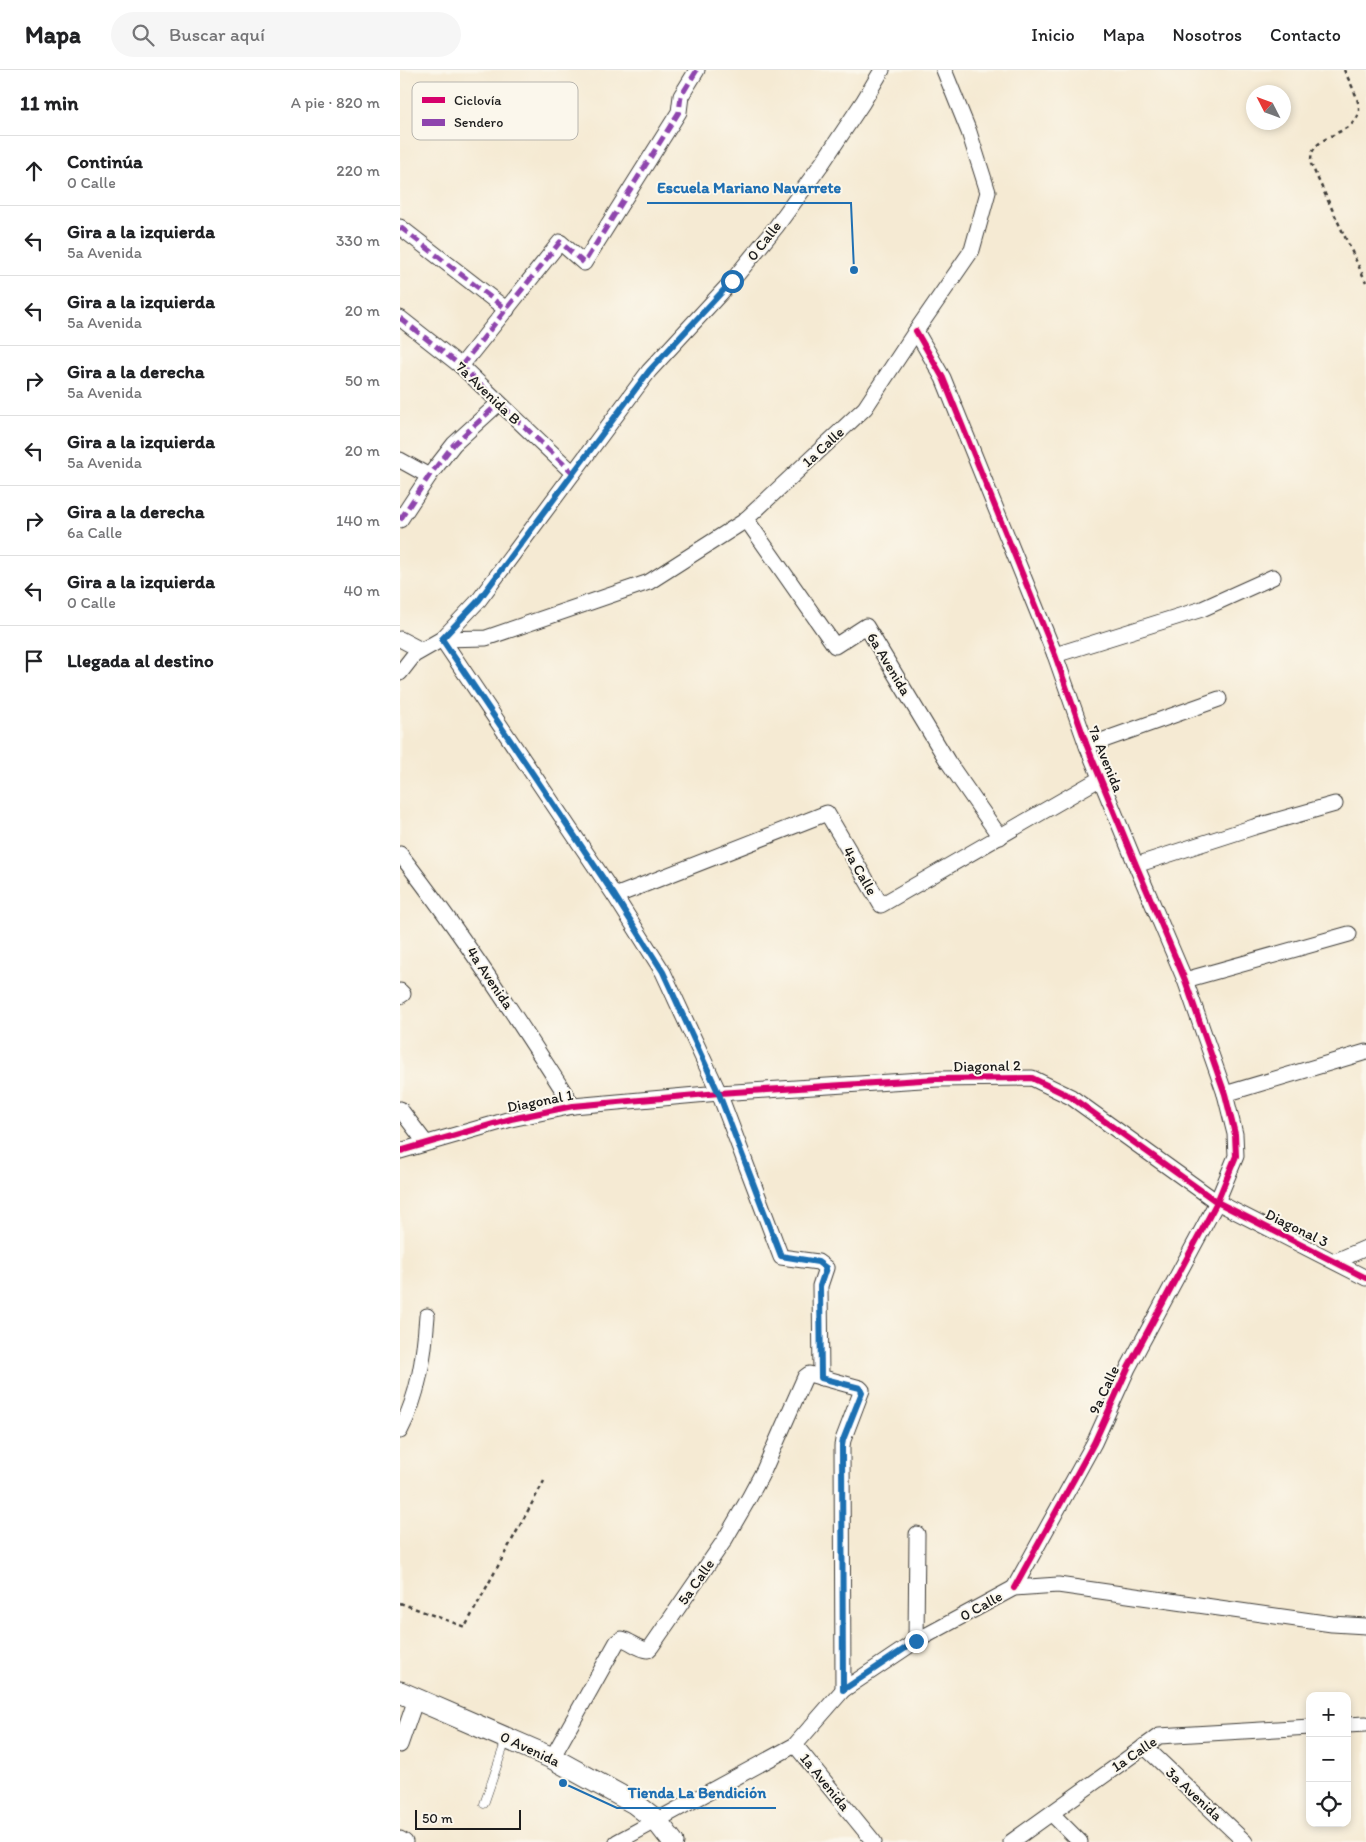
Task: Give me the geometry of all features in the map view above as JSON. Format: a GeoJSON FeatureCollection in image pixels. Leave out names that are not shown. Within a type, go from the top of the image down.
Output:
{"type":"FeatureCollection","features":[{"type":"Feature","properties":{"kind":"street"},"geometry":{"type":"LineString","coordinates":[[461,366],[560,242],[584,264],[679,112],[681,96],[698,70]]}},
{"type":"Feature","properties":{"kind":"street","name":"0 Calle"},"geometry":{"type":"LineString","coordinates":[[400,673],[414,655],[442,639],[479,600],[649,371],[732,281],[776,227],[823,162],[882,70]]}},
{"type":"Feature","properties":{"kind":"street","name":"1a Calle"},"geometry":{"type":"LineString","coordinates":[[442,639],[486,638],[649,582],[746,520],[865,408],[972,250],[988,192],[969,132],[944,70]]}},
{"type":"Feature","properties":{"kind":"street"},"geometry":{"type":"LineString","coordinates":[[400,227],[507,310]]}},
{"type":"Feature","properties":{"kind":"street","name":"7a Avenida B"},"geometry":{"type":"LineString","coordinates":[[400,318],[461,366],[573,473]]}},
{"type":"Feature","properties":{"kind":"street","name":"7a Avenida"},"geometry":{"type":"LineString","coordinates":[[916,331],[943,378],[1055,655],[1087,746],[1186,980],[1225,1094],[1235,1134],[1236,1156],[1217,1202]]}},
{"type":"Feature","properties":{"kind":"street"},"geometry":{"type":"LineString","coordinates":[[400,520],[429,476],[462,436],[499,403]]}},
{"type":"Feature","properties":{"kind":"street"},"geometry":{"type":"LineString","coordinates":[[400,460],[429,476]]}},
{"type":"Feature","properties":{"kind":"street","name":"6a Avenida"},"geometry":{"type":"LineString","coordinates":[[746,520],[835,646],[866,626],[948,762],[1000,837]]}},
{"type":"Feature","properties":{"kind":"street"},"geometry":{"type":"LineString","coordinates":[[1055,655],[1202,609],[1273,578]]}},
{"type":"Feature","properties":{"kind":"street"},"geometry":{"type":"LineString","coordinates":[[400,639],[421,650]]}},
{"type":"Feature","properties":{"kind":"street"},"geometry":{"type":"LineString","coordinates":[[442,639],[615,896],[663,972],[719,1094],[781,1256],[818,1262],[826,1268],[820,1286],[821,1378],[860,1388],[862,1392],[842,1446],[843,1690]]}},
{"type":"Feature","properties":{"kind":"street"},"geometry":{"type":"LineString","coordinates":[[1087,746],[1219,699]]}},
{"type":"Feature","properties":{"kind":"street","name":"4a Calle"},"geometry":{"type":"LineString","coordinates":[[615,896],[827,813],[881,905],[1100,778]]}},
{"type":"Feature","properties":{"kind":"street"},"geometry":{"type":"LineString","coordinates":[[1136,865],[1254,826],[1335,804]]}},
{"type":"Feature","properties":{"kind":"street","name":"4a Avenida"},"geometry":{"type":"LineString","coordinates":[[400,854],[477,958],[573,1106]]}},
{"type":"Feature","properties":{"kind":"street"},"geometry":{"type":"LineString","coordinates":[[1186,980],[1349,934]]}},
{"type":"Feature","properties":{"kind":"street"},"geometry":{"type":"LineString","coordinates":[[400,991],[403,994],[400,996]]}},
{"type":"Feature","properties":{"kind":"street"},"geometry":{"type":"LineString","coordinates":[[1225,1094],[1366,1052]]}},
{"type":"Feature","properties":{"kind":"street","name":"Diagonal 2"},"geometry":{"type":"LineString","coordinates":[[719,1094],[937,1079],[1032,1078],[1070,1097],[1217,1202]]}},
{"type":"Feature","properties":{"kind":"street","name":"Diagonal 1"},"geometry":{"type":"LineString","coordinates":[[400,1151],[425,1142],[511,1119],[573,1106],[719,1094]]}},
{"type":"Feature","properties":{"kind":"street"},"geometry":{"type":"LineString","coordinates":[[400,1109],[425,1142]]}},
{"type":"Feature","properties":{"kind":"street","name":"Diagonal 3"},"geometry":{"type":"LineString","coordinates":[[1217,1202],[1336,1261],[1366,1278]]}},
{"type":"Feature","properties":{"kind":"street","name":"9a Calle"},"geometry":{"type":"LineString","coordinates":[[1014,1588],[1094,1443],[1128,1368],[1217,1202]]}},
{"type":"Feature","properties":{"kind":"street"},"geometry":{"type":"LineString","coordinates":[[1336,1261],[1366,1248]]}},
{"type":"Feature","properties":{"kind":"street"},"geometry":{"type":"LineString","coordinates":[[400,1431],[410,1412],[414,1399],[424,1352],[427,1316]]}},
{"type":"Feature","properties":{"kind":"street","name":"5a Calle"},"geometry":{"type":"LineString","coordinates":[[552,1758],[617,1642],[622,1639],[643,1649],[648,1650],[651,1647],[724,1541],[749,1498],[764,1470],[805,1377],[810,1374],[821,1378]]}},
{"type":"Feature","properties":{"kind":"street"},"geometry":{"type":"LineString","coordinates":[[916,1641],[917,1534]]}},
{"type":"Feature","properties":{"kind":"street","name":"0 Calle"},"geometry":{"type":"LineString","coordinates":[[656,1820],[795,1745],[843,1690],[916,1641],[1014,1588],[1058,1585],[1332,1624],[1366,1626]]}},
{"type":"Feature","properties":{"kind":"street"},"geometry":{"type":"LineString","coordinates":[[400,1745],[408,1696]]}},
{"type":"Feature","properties":{"kind":"street","name":"0 Avenida"},"geometry":{"type":"LineString","coordinates":[[408,1696],[552,1758],[634,1803],[656,1820],[673,1842]]}},
{"type":"Feature","properties":{"kind":"street"},"geometry":{"type":"LineString","coordinates":[[1351,1725],[1366,1724]]}},
{"type":"Feature","properties":{"kind":"street","name":"1a Calle"},"geometry":{"type":"LineString","coordinates":[[1011,1842],[1159,1736],[1306,1727]]}},
{"type":"Feature","properties":{"kind":"street","name":"1a Avenida"},"geometry":{"type":"LineString","coordinates":[[795,1745],[874,1842]]}},
{"type":"Feature","properties":{"kind":"street","name":"3a Avenida"},"geometry":{"type":"LineString","coordinates":[[1144,1746],[1245,1842]]}},
{"type":"Feature","properties":{"kind":"street"},"geometry":{"type":"LineString","coordinates":[[1052,1814],[1080,1842]]}},
{"type":"Feature","properties":{"kind":"street"},"geometry":{"type":"LineString","coordinates":[[617,1842],[656,1820]]}},
{"type":"Feature","properties":{"kind":"street"},"geometry":{"type":"LineString","coordinates":[[400,1839],[405,1842]]}},
{"type":"Feature","properties":{"kind":"lane"},"geometry":{"type":"LineString","coordinates":[[484,1804],[507,1738]]}},
{"type":"Feature","properties":{"kind":"path"},"geometry":{"type":"LineString","coordinates":[[1344,70],[1354,92],[1359,110],[1355,120],[1348,126],[1318,144],[1312,152],[1311,164],[1366,282]]}},
{"type":"Feature","properties":{"kind":"path"},"geometry":{"type":"LineString","coordinates":[[400,1603],[465,1627],[544,1481]]}},
{"type":"Feature","properties":{"kind":"marked path"},"geometry":{"type":"LineString","coordinates":[[461,366],[560,242],[584,263],[679,112],[681,96],[697,70]]}},
{"type":"Feature","properties":{"kind":"marked path"},"geometry":{"type":"LineString","coordinates":[[400,227],[507,310]]}},
{"type":"Feature","properties":{"kind":"marked path"},"geometry":{"type":"LineString","coordinates":[[400,318],[461,366],[573,473]]}},
{"type":"Feature","properties":{"kind":"marked path"},"geometry":{"type":"LineString","coordinates":[[400,520],[429,476],[454,444],[499,403]]}},
{"type":"Feature","properties":{"kind":"cycle path"},"geometry":{"type":"LineString","coordinates":[[916,331],[943,378],[1055,655],[1087,746],[1185,980],[1225,1094],[1235,1134],[1236,1156],[1217,1202],[1128,1368],[1094,1443],[1014,1588]]}},
{"type":"Feature","properties":{"kind":"cycle path"},"geometry":{"type":"LineString","coordinates":[[400,1151],[511,1119],[573,1106],[719,1093],[937,1079],[1032,1078],[1071,1097],[1217,1202],[1366,1278]]}},
{"type":"Feature","properties":{"kind":"place","name":"Escuela Mariano Navarrete"},"geometry":{"type":"Point","coordinates":[854,270]}},
{"type":"Feature","properties":{"kind":"place","name":"Tienda La Bendición"},"geometry":{"type":"Point","coordinates":[563,1783]}},
{"type":"Feature","properties":{"kind":"route"},"geometry":{"type":"LineString","coordinates":[[732,281],[649,371],[479,600],[442,639],[615,896],[663,972],[719,1094],[781,1256],[818,1262],[826,1268],[820,1286],[821,1378],[862,1390],[842,1446],[843,1690],[916,1641]]}}]}
